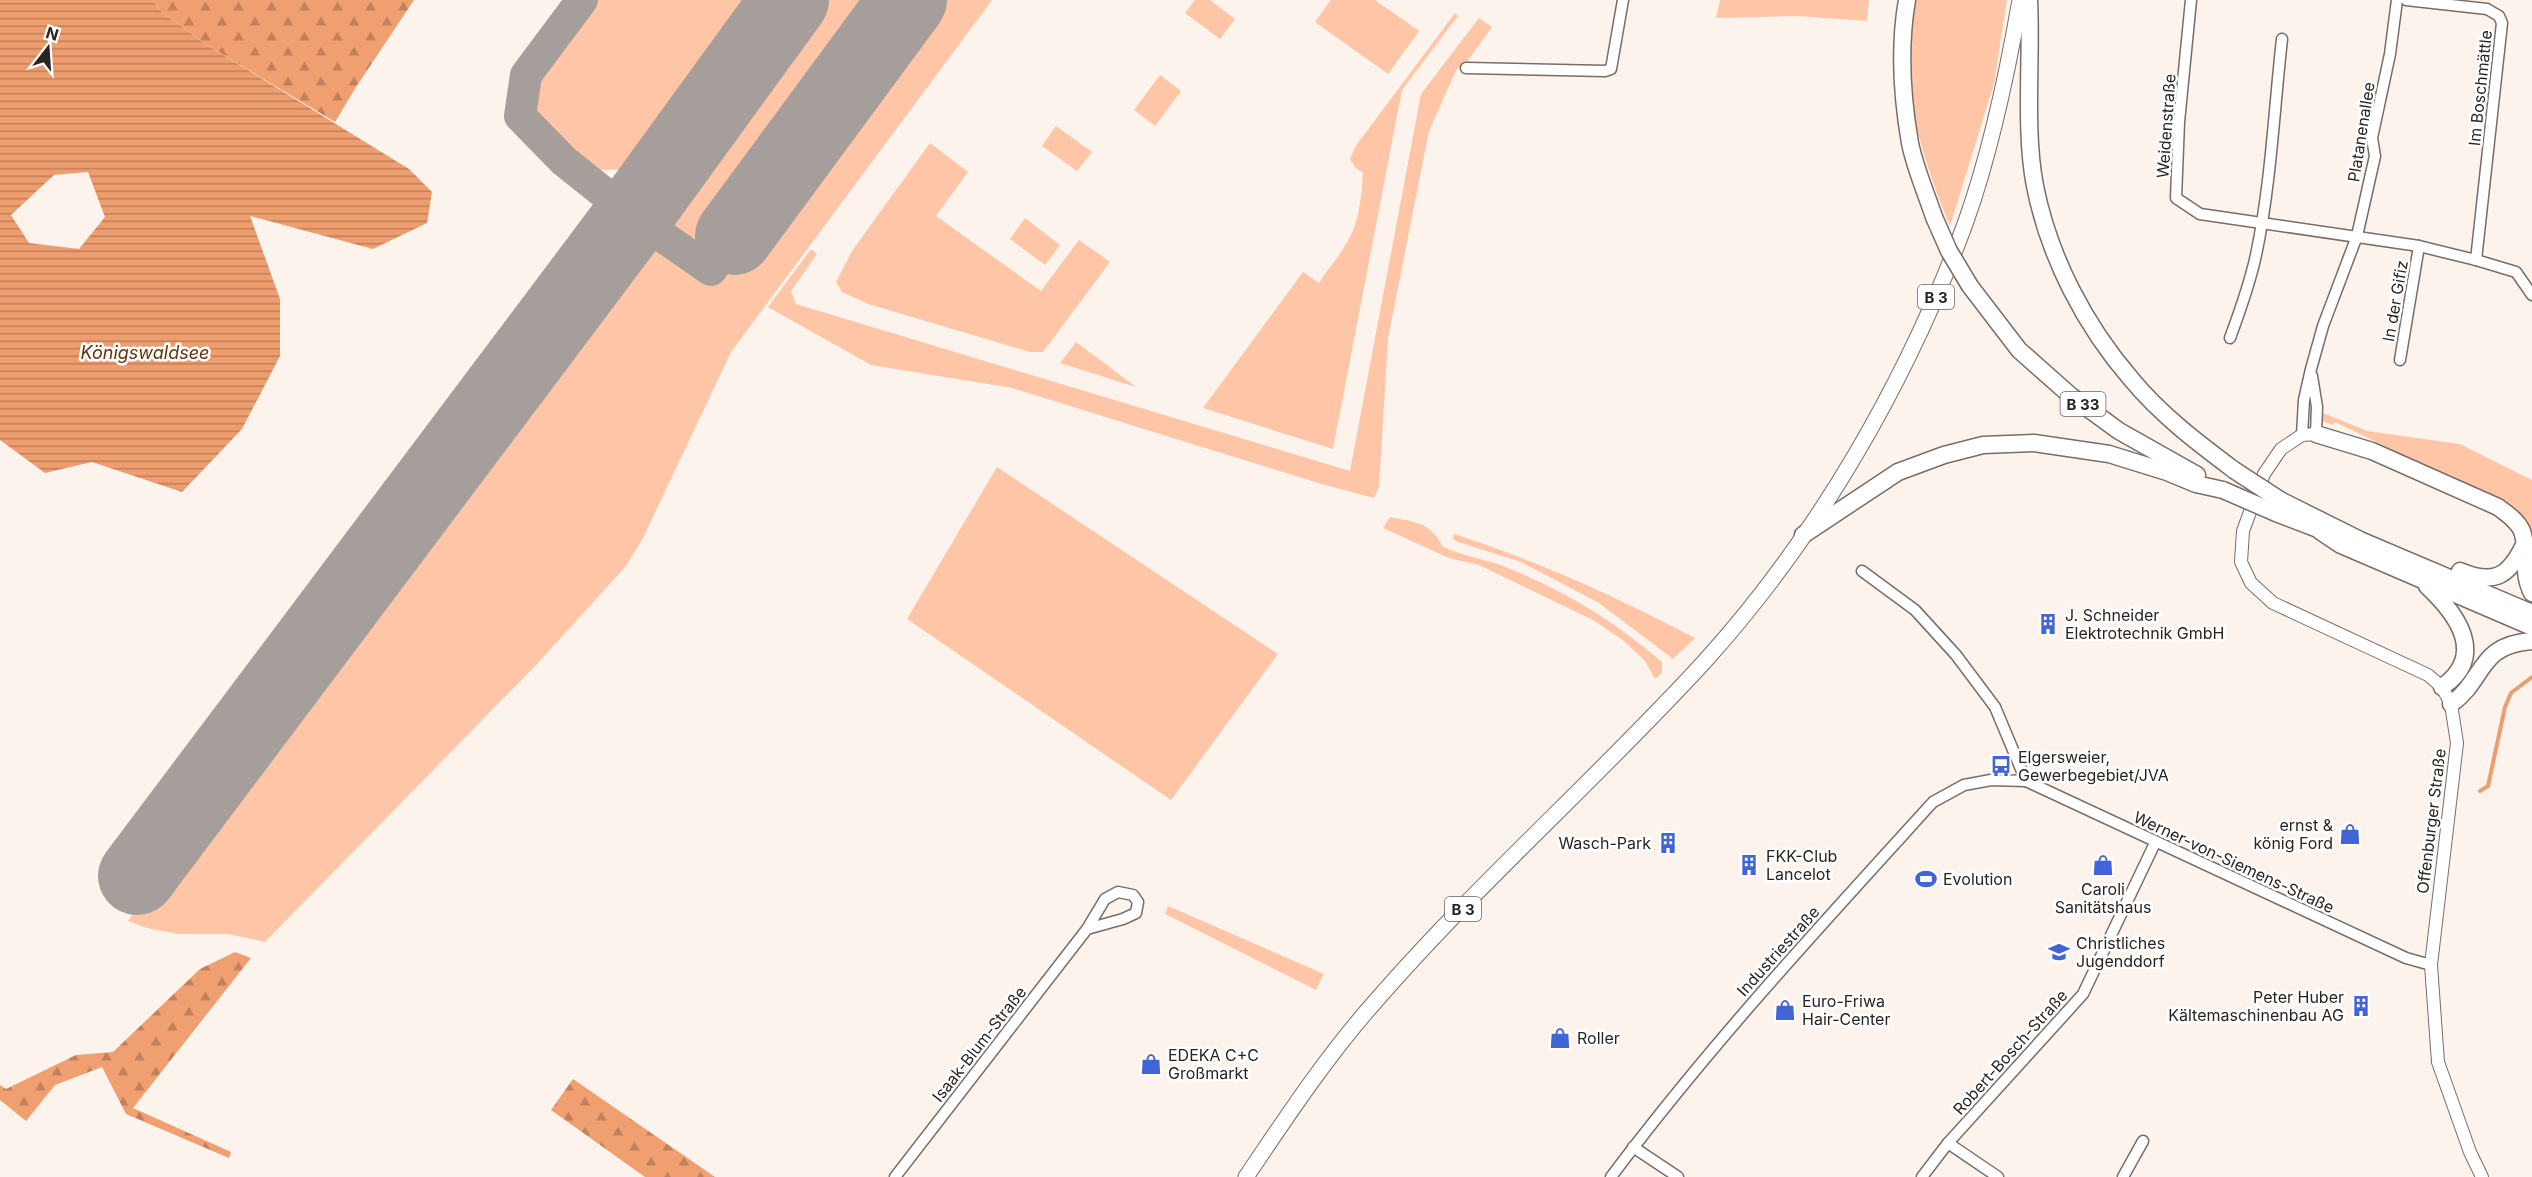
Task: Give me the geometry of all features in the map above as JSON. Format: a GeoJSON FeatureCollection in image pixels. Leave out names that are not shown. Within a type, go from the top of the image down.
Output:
{"type":"FeatureCollection","features":[{"type":"Feature","properties":{"kind":"highway","name":"B 33"},"geometry":{"type":"LineString","coordinates":[[1907,0],[1903,57],[1905,104],[1911,144],[1934,217],[1949,251],[1970,286],[2019,350],[2071,396],[2119,431],[2223,490],[2278,506],[2532,613]]}},
{"type":"Feature","properties":{"kind":"highway","name":"B 33"},"geometry":{"type":"LineString","coordinates":[[2029,0],[2031,130],[2035,185],[2048,236],[2062,269],[2102,342],[2133,381],[2184,431],[2278,506]]}},
{"type":"Feature","properties":{"kind":"highway"},"geometry":{"type":"LineString","coordinates":[[2309,434],[2372,451],[2498,507],[2515,520],[2522,532],[2524,570],[2532,593]]}},
{"type":"Feature","properties":{"kind":"highway"},"geometry":{"type":"LineString","coordinates":[[1803,535],[1898,472],[1944,455],[1983,445],[2034,443],[2109,454],[2167,472],[2196,484],[2223,490]]}},
{"type":"Feature","properties":{"kind":"highway","name":"B 33"},"geometry":{"type":"LineString","coordinates":[[2328,529],[2341,545],[2532,627]]}},
{"type":"Feature","properties":{"kind":"highway"},"geometry":{"type":"LineString","coordinates":[[2328,529],[2377,538],[2476,578],[2503,574],[2514,564],[2523,546]]}},
{"type":"Feature","properties":{"kind":"highway"},"geometry":{"type":"LineString","coordinates":[[2418,578],[2455,616],[2463,634],[2464,664],[2456,678],[2442,687]]}},
{"type":"Feature","properties":{"kind":"highway"},"geometry":{"type":"LineString","coordinates":[[2451,704],[2463,695],[2475,675],[2500,648],[2516,642],[2532,640]]}},
{"type":"Feature","properties":{"kind":"main road","name":"B 3"},"geometry":{"type":"LineString","coordinates":[[1246,1177],[1292,1108],[1373,1004],[1519,849],[1712,652],[1776,574],[1803,535],[1857,451],[1891,392],[1942,283],[1966,221],[1991,136],[2020,0]]}},
{"type":"Feature","properties":{"kind":"street"},"geometry":{"type":"LineString","coordinates":[[1466,68],[1605,71],[1611,69],[1623,0]]}},
{"type":"Feature","properties":{"kind":"street","name":"Weidenstraße"},"geometry":{"type":"LineString","coordinates":[[2191,0],[2179,123],[2176,198],[2200,214],[2357,236]]}},
{"type":"Feature","properties":{"kind":"street","name":"Platanenallee"},"geometry":{"type":"LineString","coordinates":[[2309,434],[2317,406],[2311,369],[2323,326],[2357,236],[2375,156],[2372,138],[2390,54],[2397,0]]}},
{"type":"Feature","properties":{"kind":"street","name":"Im Boschmättle"},"geometry":{"type":"LineString","coordinates":[[2406,0],[2487,9],[2499,16],[2502,23],[2476,260]]}},
{"type":"Feature","properties":{"kind":"street"},"geometry":{"type":"LineString","coordinates":[[2230,338],[2256,256],[2262,222],[2282,39]]}},
{"type":"Feature","properties":{"kind":"street","name":"In der Gifiz"},"geometry":{"type":"LineString","coordinates":[[2357,236],[2419,246],[2516,272],[2532,296]]}},
{"type":"Feature","properties":{"kind":"street","name":"In der Gifiz"},"geometry":{"type":"LineString","coordinates":[[2400,360],[2419,246]]}},
{"type":"Feature","properties":{"kind":"street","name":"Offenburger Straße"},"geometry":{"type":"LineString","coordinates":[[2309,434],[2282,449],[2264,474],[2243,531],[2241,562],[2251,583],[2273,603],[2428,675],[2442,687],[2451,704],[2457,743],[2431,965],[2438,1062],[2470,1152],[2482,1177]]}},
{"type":"Feature","properties":{"kind":"street"},"geometry":{"type":"LineString","coordinates":[[1862,571],[1916,610],[1956,655],[1995,707],[2026,781]]}},
{"type":"Feature","properties":{"kind":"street","name":"Werner-von-Siemens-Straße"},"geometry":{"type":"LineString","coordinates":[[1991,780],[2026,781],[2406,958],[2431,965]]}},
{"type":"Feature","properties":{"kind":"street","name":"Industriestraße"},"geometry":{"type":"LineString","coordinates":[[1611,1177],[1716,1043],[1933,802],[1964,785],[1991,780]]}},
{"type":"Feature","properties":{"kind":"street","name":"Robert-Bosch-Straße"},"geometry":{"type":"LineString","coordinates":[[1922,1177],[1948,1143],[2083,994],[2155,843]]}},
{"type":"Feature","properties":{"kind":"street","name":"Isaak-Blum-Straße"},"geometry":{"type":"LineString","coordinates":[[895,1177],[1087,929],[1105,899],[1118,892],[1133,895],[1138,902],[1136,913],[1123,920],[1087,929]]}},
{"type":"Feature","properties":{"kind":"street"},"geometry":{"type":"LineString","coordinates":[[2123,1177],[2143,1141]]}},
{"type":"Feature","properties":{"kind":"street"},"geometry":{"type":"LineString","coordinates":[[1948,1143],[1998,1177]]}},
{"type":"Feature","properties":{"kind":"street"},"geometry":{"type":"LineString","coordinates":[[1633,1147],[1678,1177]]}},
{"type":"Feature","properties":{"kind":"shaded area"},"geometry":{"type":"Polygon","coordinates":[[[593,0],[764,0],[639,169],[597,170],[535,115],[535,78],[593,0]]]}},
{"type":"Feature","properties":{"kind":"shaded area"},"geometry":{"type":"Polygon","coordinates":[[[809,0],[992,0],[731,352],[643,538],[626,566],[537,664],[265,942],[228,934],[179,934],[147,928],[128,921],[489,437],[809,0]]]}},
{"type":"Feature","properties":{"kind":"shaded area"},"geometry":{"type":"Polygon","coordinates":[[[1195,0],[1210,0],[1235,19],[1220,39],[1185,13],[1195,0]]]}},
{"type":"Feature","properties":{"kind":"shaded area"},"geometry":{"type":"Polygon","coordinates":[[[1331,0],[1375,0],[1419,31],[1388,74],[1315,22],[1331,0]]]}},
{"type":"Feature","properties":{"kind":"shaded area"},"geometry":{"type":"Polygon","coordinates":[[[1720,0],[1869,0],[1867,21],[1797,16],[1716,18],[1720,0]]]}},
{"type":"Feature","properties":{"kind":"shaded area"},"geometry":{"type":"Polygon","coordinates":[[[1915,0],[2007,0],[1994,84],[1950,226],[1925,158],[1913,105],[1910,66],[1915,0]]]}},
{"type":"Feature","properties":{"kind":"shaded area"},"geometry":{"type":"Polygon","coordinates":[[[1455,13],[1458,16],[1402,90],[1333,449],[1203,408],[1303,272],[1319,283],[1343,249],[1354,228],[1361,194],[1363,173],[1350,159],[1355,147],[1455,13]]]}},
{"type":"Feature","properties":{"kind":"shaded area"},"geometry":{"type":"Polygon","coordinates":[[[1479,18],[1492,27],[1466,63],[1456,70],[1429,131],[1388,339],[1379,487],[1374,498],[1318,483],[1012,388],[871,365],[768,307],[811,249],[817,254],[791,291],[796,304],[1350,471],[1421,94],[1479,18]]]}},
{"type":"Feature","properties":{"kind":"shaded area"},"geometry":{"type":"Polygon","coordinates":[[[1160,75],[1181,91],[1155,126],[1134,110],[1160,75]]]}},
{"type":"Feature","properties":{"kind":"shaded area"},"geometry":{"type":"Polygon","coordinates":[[[1056,126],[1092,152],[1077,171],[1042,146],[1056,126]]]}},
{"type":"Feature","properties":{"kind":"shaded area"},"geometry":{"type":"Polygon","coordinates":[[[930,143],[968,172],[936,216],[1041,291],[1079,240],[1110,262],[1043,352],[1030,352],[868,304],[842,292],[836,282],[852,251],[930,143]]]}},
{"type":"Feature","properties":{"kind":"shaded area"},"geometry":{"type":"Polygon","coordinates":[[[1025,218],[1060,245],[1045,265],[1010,239],[1025,218]]]}},
{"type":"Feature","properties":{"kind":"shaded area"},"geometry":{"type":"Polygon","coordinates":[[[1076,342],[1136,387],[1060,363],[1076,342]]]}},
{"type":"Feature","properties":{"kind":"shaded area"},"geometry":{"type":"Polygon","coordinates":[[[2323,413],[2367,431],[2460,444],[2532,480],[2532,573],[2530,544],[2526,529],[2510,507],[2335,422],[2333,425],[2322,421],[2323,413]]]}},
{"type":"Feature","properties":{"kind":"shaded area"},"geometry":{"type":"Polygon","coordinates":[[[997,467],[1278,654],[1171,800],[907,619],[997,467]]]}},
{"type":"Feature","properties":{"kind":"shaded area"},"geometry":{"type":"Polygon","coordinates":[[[1390,517],[1421,524],[1433,532],[1443,547],[1505,567],[1572,599],[1610,622],[1645,648],[1662,662],[1662,673],[1655,679],[1645,661],[1624,641],[1593,620],[1479,565],[1449,558],[1383,528],[1390,517]]]}},
{"type":"Feature","properties":{"kind":"shaded area"},"geometry":{"type":"Polygon","coordinates":[[[1454,534],[1577,581],[1695,638],[1673,659],[1599,603],[1521,562],[1458,542],[1453,539],[1454,534]]]}},
{"type":"Feature","properties":{"kind":"shaded area"},"geometry":{"type":"Polygon","coordinates":[[[1168,906],[1324,974],[1316,990],[1165,914],[1168,906]]]}},
{"type":"Feature","properties":{"kind":"green space"},"geometry":{"type":"Polygon","coordinates":[[[152,0],[414,0],[335,122],[207,45],[163,13],[152,0]]]}},
{"type":"Feature","properties":{"kind":"green space"},"geometry":{"type":"Polygon","coordinates":[[[235,952],[251,958],[133,1108],[231,1152],[229,1158],[126,1114],[102,1067],[55,1085],[26,1121],[0,1100],[0,1085],[6,1089],[76,1055],[113,1052],[200,969],[235,952]]]}},
{"type":"Feature","properties":{"kind":"green space"},"geometry":{"type":"Polygon","coordinates":[[[573,1079],[715,1177],[645,1177],[551,1110],[573,1079]]]}},
{"type":"Feature","properties":{"kind":"water","name":"Königswaldsee"},"geometry":{"type":"Polygon","coordinates":[[[0,0],[152,0],[163,13],[207,45],[409,169],[432,192],[427,223],[373,249],[250,216],[280,299],[280,356],[242,429],[182,492],[92,462],[45,473],[0,440],[0,0]],[[88,172],[54,175],[11,215],[29,243],[79,249],[105,217],[88,172]]]}},
{"type":"Feature","properties":{"kind":"waterway"},"geometry":{"type":"LineString","coordinates":[[2480,791],[2488,786],[2505,707],[2511,693],[2532,677]]}},
{"type":"Feature","properties":{"kind":"taxiway"},"geometry":{"type":"LineString","coordinates":[[582,0],[526,75],[520,116],[564,161],[633,216],[711,270],[734,236]]}},
{"type":"Feature","properties":{"kind":"runway"},"geometry":{"type":"LineString","coordinates":[[137,876],[633,216],[790,0]]}},
{"type":"Feature","properties":{"kind":"runway"},"geometry":{"type":"LineString","coordinates":[[734,236],[908,0]]}},
{"type":"Feature","properties":{"kind":"place","name":"J. Schneider Elektrotechnik GmbH"},"geometry":{"type":"Point","coordinates":[2048,624]}},
{"type":"Feature","properties":{"kind":"place","name":"Elgersweier, Gewerbegebiet/JVA"},"geometry":{"type":"Point","coordinates":[2001,766]}},
{"type":"Feature","properties":{"kind":"place","name":"ernst & könig Ford"},"geometry":{"type":"Point","coordinates":[2350,834]}},
{"type":"Feature","properties":{"kind":"place","name":"Wasch-Park"},"geometry":{"type":"Point","coordinates":[1668,843]}},
{"type":"Feature","properties":{"kind":"place","name":"FKK-Club Lancelot"},"geometry":{"type":"Point","coordinates":[1749,865]}},
{"type":"Feature","properties":{"kind":"place","name":"Caroli Sanitätshaus"},"geometry":{"type":"Point","coordinates":[2103,865]}},
{"type":"Feature","properties":{"kind":"place","name":"Evolution"},"geometry":{"type":"Point","coordinates":[1926,879]}},
{"type":"Feature","properties":{"kind":"place","name":"Christliches Jugenddorf"},"geometry":{"type":"Point","coordinates":[2059,952]}},
{"type":"Feature","properties":{"kind":"place","name":"Peter Huber Kältemaschinenbau AG"},"geometry":{"type":"Point","coordinates":[2361,1006]}},
{"type":"Feature","properties":{"kind":"place","name":"Euro-Friwa Hair-Center"},"geometry":{"type":"Point","coordinates":[1785,1010]}},
{"type":"Feature","properties":{"kind":"place","name":"Roller"},"geometry":{"type":"Point","coordinates":[1560,1038]}},
{"type":"Feature","properties":{"kind":"place","name":"EDEKA C+C Großmarkt"},"geometry":{"type":"Point","coordinates":[1151,1064]}}]}
